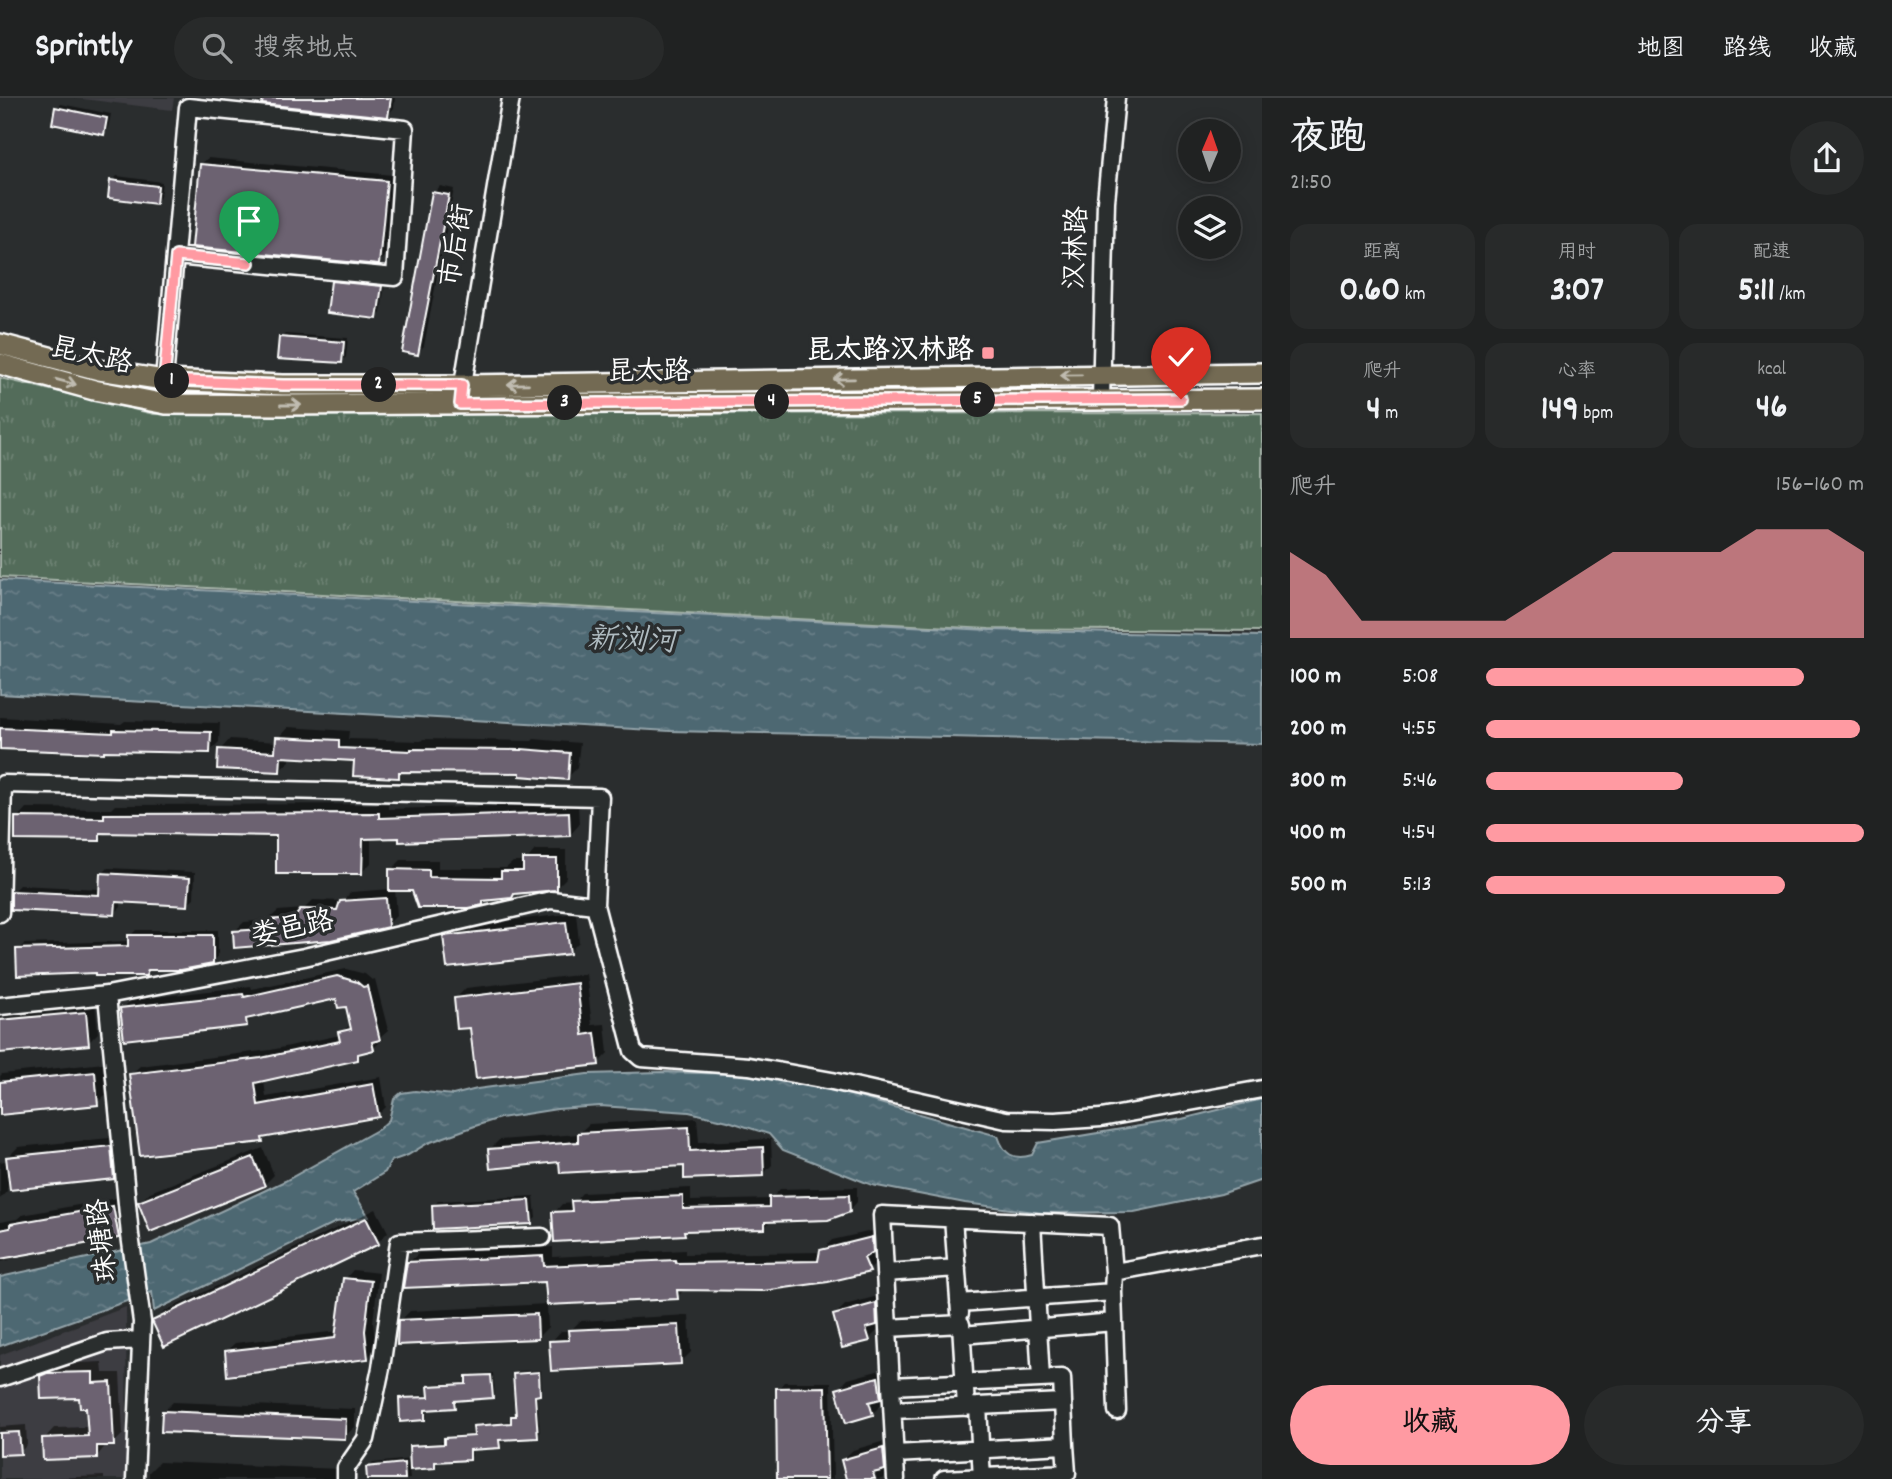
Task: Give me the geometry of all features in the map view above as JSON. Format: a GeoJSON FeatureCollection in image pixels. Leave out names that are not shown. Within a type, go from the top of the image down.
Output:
{"type":"FeatureCollection","features":[{"type":"Feature","properties":{"kind":"main road","name":"昆太路"},"geometry":{"type":"LineString","coordinates":[[0,344],[99,370],[164,380],[461,394],[1262,399]]}},
{"type":"Feature","properties":{"kind":"main road","name":"昆太路"},"geometry":{"type":"LineString","coordinates":[[0,364],[94,390],[166,404],[1101,375],[1262,373]]}},
{"type":"Feature","properties":{"kind":"street","name":"市后街"},"geometry":{"type":"LineString","coordinates":[[461,394],[511,98]]}},
{"type":"Feature","properties":{"kind":"street","name":"汉林路"},"geometry":{"type":"LineString","coordinates":[[1101,400],[1106,201],[1116,98]]}},
{"type":"Feature","properties":{"kind":"street"},"geometry":{"type":"LineString","coordinates":[[164,380],[188,107],[405,129],[395,277],[176,256]]}},
{"type":"Feature","properties":{"kind":"street"},"geometry":{"type":"LineString","coordinates":[[0,913],[3,784],[600,797],[595,905],[632,1051],[641,1058],[749,1066],[1006,1119],[1055,1121],[1101,1118],[1262,1089]]}},
{"type":"Feature","properties":{"kind":"street","name":"娄邑路"},"geometry":{"type":"LineString","coordinates":[[0,1006],[107,995],[304,957],[551,900],[595,905]]}},
{"type":"Feature","properties":{"kind":"street","name":"珠塘路"},"geometry":{"type":"LineString","coordinates":[[107,995],[130,1235],[142,1322],[135,1479]]}},
{"type":"Feature","properties":{"kind":"street"},"geometry":{"type":"LineString","coordinates":[[897,1479],[882,1215],[1110,1226],[1114,1272],[1117,1411]]}},
{"type":"Feature","properties":{"kind":"street"},"geometry":{"type":"LineString","coordinates":[[953,1218],[965,1383],[981,1450],[982,1478]]}},
{"type":"Feature","properties":{"kind":"street"},"geometry":{"type":"LineString","coordinates":[[1032,1222],[1041,1379]]}},
{"type":"Feature","properties":{"kind":"street"},"geometry":{"type":"LineString","coordinates":[[346,1479],[346,1468],[366,1439],[381,1368],[399,1242],[542,1237]]}},
{"type":"Feature","properties":{"kind":"street"},"geometry":{"type":"LineString","coordinates":[[1114,1272],[1262,1245]]}},
{"type":"Feature","properties":{"kind":"street"},"geometry":{"type":"LineString","coordinates":[[885,1273],[957,1268]]}},
{"type":"Feature","properties":{"kind":"street"},"geometry":{"type":"LineString","coordinates":[[959,1303],[1113,1292]]}},
{"type":"Feature","properties":{"kind":"street"},"geometry":{"type":"LineString","coordinates":[[888,1328],[1038,1328],[1114,1322]]}},
{"type":"Feature","properties":{"kind":"street"},"geometry":{"type":"LineString","coordinates":[[0,1378],[107,1342],[141,1340]]}},
{"type":"Feature","properties":{"kind":"street"},"geometry":{"type":"LineString","coordinates":[[891,1386],[1062,1378],[1067,1476],[944,1479]]}},
{"type":"Feature","properties":{"kind":"street"},"geometry":{"type":"LineString","coordinates":[[893,1410],[1063,1402]]}},
{"type":"Feature","properties":{"kind":"street"},"geometry":{"type":"LineString","coordinates":[[895,1454],[1065,1445]]}},
{"type":"Feature","properties":{"kind":"shaded area"},"geometry":{"type":"Polygon","coordinates":[[[75,98],[174,98],[172,110],[75,98]]]}},
{"type":"Feature","properties":{"kind":"shaded area"},"geometry":{"type":"Polygon","coordinates":[[[126,1307],[127,1479],[0,1479],[0,1355],[126,1307]]]}},
{"type":"Feature","properties":{"kind":"green space"},"geometry":{"type":"Polygon","coordinates":[[[0,378],[154,414],[1262,413],[1262,631],[989,629],[0,577],[0,378]]]}},
{"type":"Feature","properties":{"kind":"water","name":"新浏河"},"geometry":{"type":"Polygon","coordinates":[[[0,580],[989,630],[1262,636],[1262,744],[670,731],[0,694],[0,580]]]}},
{"type":"Feature","properties":{"kind":"water"},"geometry":{"type":"Polygon","coordinates":[[[587,1074],[741,1074],[833,1090],[998,1136],[1006,1152],[1020,1157],[1032,1155],[1038,1143],[1182,1119],[1262,1099],[1262,1180],[1221,1194],[1134,1212],[1042,1213],[965,1203],[872,1185],[783,1150],[769,1134],[689,1112],[600,1106],[557,1109],[500,1118],[428,1143],[391,1161],[385,1172],[353,1192],[369,1217],[336,1222],[154,1311],[152,1292],[0,1346],[0,1277],[151,1244],[285,1181],[379,1129],[389,1120],[394,1099],[401,1093],[415,1091],[453,1095],[477,1089],[587,1074]]]}},
{"type":"Feature","properties":{"kind":"building"},"geometry":{"type":"Polygon","coordinates":[[[263,98],[391,98],[388,117],[262,104],[263,98]]]}},
{"type":"Feature","properties":{"kind":"building"},"geometry":{"type":"Polygon","coordinates":[[[55,107],[107,118],[104,135],[52,124],[55,107]]]}},
{"type":"Feature","properties":{"kind":"building"},"geometry":{"type":"Polygon","coordinates":[[[200,164],[387,181],[379,265],[192,247],[200,164]]]}},
{"type":"Feature","properties":{"kind":"building"},"geometry":{"type":"Polygon","coordinates":[[[110,180],[158,186],[156,204],[108,198],[110,180]]]}},
{"type":"Feature","properties":{"kind":"building"},"geometry":{"type":"Polygon","coordinates":[[[432,192],[449,195],[418,355],[402,352],[432,192]]]}},
{"type":"Feature","properties":{"kind":"building"},"geometry":{"type":"Polygon","coordinates":[[[331,281],[382,286],[377,319],[327,313],[331,281]]]}},
{"type":"Feature","properties":{"kind":"building"},"geometry":{"type":"Polygon","coordinates":[[[279,337],[344,342],[342,363],[277,359],[279,337]]]}},
{"type":"Feature","properties":{"kind":"building"},"geometry":{"type":"Polygon","coordinates":[[[0,728],[113,733],[113,730],[211,732],[210,753],[0,749],[0,728]]]}},
{"type":"Feature","properties":{"kind":"building"},"geometry":{"type":"Polygon","coordinates":[[[276,737],[339,740],[339,748],[411,751],[522,749],[570,753],[568,780],[520,776],[520,773],[399,772],[399,778],[353,776],[354,761],[281,757],[280,772],[217,769],[218,749],[275,752],[276,737]]]}},
{"type":"Feature","properties":{"kind":"building"},"geometry":{"type":"Polygon","coordinates":[[[569,812],[570,836],[399,842],[399,838],[363,839],[362,874],[276,874],[276,836],[100,833],[100,841],[15,840],[15,817],[379,813],[379,818],[569,812]]]}},
{"type":"Feature","properties":{"kind":"building"},"geometry":{"type":"Polygon","coordinates":[[[523,859],[557,859],[557,890],[514,894],[512,898],[483,901],[483,905],[469,908],[418,908],[412,891],[389,891],[389,869],[429,870],[429,877],[501,878],[501,871],[523,871],[523,859]]]}},
{"type":"Feature","properties":{"kind":"building"},"geometry":{"type":"Polygon","coordinates":[[[100,873],[190,878],[188,906],[116,902],[115,915],[11,910],[11,891],[99,895],[100,873]]]}},
{"type":"Feature","properties":{"kind":"building"},"geometry":{"type":"Polygon","coordinates":[[[386,898],[388,927],[331,940],[234,948],[233,931],[266,929],[266,920],[294,918],[301,909],[337,910],[340,901],[386,898]]]}},
{"type":"Feature","properties":{"kind":"building"},"geometry":{"type":"Polygon","coordinates":[[[566,922],[570,954],[447,968],[443,936],[566,922]]]}},
{"type":"Feature","properties":{"kind":"building"},"geometry":{"type":"Polygon","coordinates":[[[128,935],[213,935],[213,964],[181,970],[148,970],[146,976],[95,976],[95,973],[17,976],[16,949],[128,946],[128,935]]]}},
{"type":"Feature","properties":{"kind":"building"},"geometry":{"type":"Polygon","coordinates":[[[337,976],[357,982],[363,987],[367,986],[380,1040],[372,1042],[374,1050],[358,1054],[358,1060],[255,1083],[258,1105],[373,1084],[379,1117],[262,1138],[263,1142],[140,1156],[129,1074],[261,1058],[340,1041],[338,1032],[351,1029],[346,1007],[338,1008],[336,999],[246,1019],[247,1026],[124,1040],[120,1008],[243,994],[244,997],[337,976]]]}},
{"type":"Feature","properties":{"kind":"building"},"geometry":{"type":"Polygon","coordinates":[[[577,983],[583,1035],[595,1033],[599,1065],[476,1079],[470,1028],[457,1029],[454,998],[577,983]]]}},
{"type":"Feature","properties":{"kind":"building"},"geometry":{"type":"Polygon","coordinates":[[[86,1012],[89,1045],[0,1053],[0,1020],[86,1012]]]}},
{"type":"Feature","properties":{"kind":"building"},"geometry":{"type":"Polygon","coordinates":[[[95,1072],[98,1105],[0,1115],[0,1082],[95,1072]]]}},
{"type":"Feature","properties":{"kind":"building"},"geometry":{"type":"Polygon","coordinates":[[[689,1127],[690,1151],[763,1147],[764,1176],[684,1179],[684,1166],[560,1173],[559,1162],[490,1169],[488,1149],[578,1142],[578,1133],[689,1127]]]}},
{"type":"Feature","properties":{"kind":"building"},"geometry":{"type":"Polygon","coordinates":[[[111,1146],[114,1179],[10,1190],[6,1157],[111,1146]]]}},
{"type":"Feature","properties":{"kind":"building"},"geometry":{"type":"Polygon","coordinates":[[[253,1157],[265,1186],[150,1232],[138,1202],[253,1157]]]}},
{"type":"Feature","properties":{"kind":"building"},"geometry":{"type":"Polygon","coordinates":[[[849,1195],[850,1212],[828,1220],[765,1222],[765,1229],[684,1231],[685,1235],[554,1242],[552,1212],[572,1211],[571,1201],[683,1196],[683,1209],[769,1207],[769,1197],[849,1195]]]}},
{"type":"Feature","properties":{"kind":"building"},"geometry":{"type":"Polygon","coordinates":[[[530,1200],[532,1224],[433,1229],[432,1205],[530,1200]]]}},
{"type":"Feature","properties":{"kind":"building"},"geometry":{"type":"Polygon","coordinates":[[[113,1206],[119,1238],[0,1259],[0,1230],[10,1228],[10,1224],[113,1206]]]}},
{"type":"Feature","properties":{"kind":"building"},"geometry":{"type":"Polygon","coordinates":[[[366,1218],[379,1244],[164,1347],[152,1321],[366,1218]]]}},
{"type":"Feature","properties":{"kind":"building"},"geometry":{"type":"Polygon","coordinates":[[[872,1237],[873,1252],[864,1258],[870,1272],[828,1282],[763,1291],[677,1290],[678,1299],[547,1305],[545,1282],[403,1288],[407,1262],[543,1256],[544,1266],[675,1260],[676,1263],[818,1261],[820,1250],[872,1237]]]}},
{"type":"Feature","properties":{"kind":"building"},"geometry":{"type":"Polygon","coordinates":[[[343,1278],[371,1281],[365,1331],[368,1359],[227,1376],[225,1351],[335,1338],[343,1278]]]}},
{"type":"Feature","properties":{"kind":"building"},"geometry":{"type":"Polygon","coordinates":[[[876,1303],[877,1325],[866,1328],[870,1341],[842,1348],[833,1315],[876,1303]]]}},
{"type":"Feature","properties":{"kind":"building"},"geometry":{"type":"Polygon","coordinates":[[[537,1314],[538,1339],[397,1345],[398,1320],[537,1314]]]}},
{"type":"Feature","properties":{"kind":"building"},"geometry":{"type":"Polygon","coordinates":[[[679,1325],[681,1364],[551,1371],[549,1341],[569,1340],[568,1330],[679,1325]]]}},
{"type":"Feature","properties":{"kind":"building"},"geometry":{"type":"Polygon","coordinates":[[[93,1372],[93,1383],[111,1382],[114,1446],[97,1446],[97,1458],[43,1460],[42,1438],[88,1436],[86,1408],[80,1408],[79,1398],[41,1399],[40,1376],[47,1373],[93,1372]]]}},
{"type":"Feature","properties":{"kind":"building"},"geometry":{"type":"Polygon","coordinates":[[[539,1372],[540,1395],[535,1396],[538,1438],[499,1440],[500,1448],[470,1450],[470,1460],[435,1462],[435,1468],[410,1470],[409,1446],[444,1444],[444,1438],[474,1436],[473,1426],[511,1423],[511,1416],[516,1416],[513,1374],[539,1372]]]}},
{"type":"Feature","properties":{"kind":"building"},"geometry":{"type":"Polygon","coordinates":[[[491,1375],[493,1398],[454,1401],[455,1408],[425,1410],[425,1420],[400,1422],[399,1398],[429,1397],[428,1386],[466,1384],[466,1376],[491,1375]]]}},
{"type":"Feature","properties":{"kind":"building"},"geometry":{"type":"Polygon","coordinates":[[[878,1377],[881,1399],[869,1402],[873,1415],[846,1423],[836,1389],[878,1377]]]}},
{"type":"Feature","properties":{"kind":"building"},"geometry":{"type":"Polygon","coordinates":[[[825,1387],[827,1479],[777,1479],[776,1388],[825,1387]]]}},
{"type":"Feature","properties":{"kind":"building"},"geometry":{"type":"Polygon","coordinates":[[[162,1411],[346,1419],[345,1439],[161,1432],[162,1411]]]}},
{"type":"Feature","properties":{"kind":"building"},"geometry":{"type":"Polygon","coordinates":[[[19,1432],[21,1454],[0,1455],[0,1433],[19,1432]]]}},
{"type":"Feature","properties":{"kind":"building"},"geometry":{"type":"Polygon","coordinates":[[[883,1448],[885,1470],[873,1473],[875,1479],[846,1479],[841,1460],[883,1448]]]}},
{"type":"Feature","properties":{"kind":"building"},"geometry":{"type":"Polygon","coordinates":[[[404,1463],[405,1479],[367,1479],[366,1467],[404,1463]]]}},
{"type":"Feature","properties":{"kind":"place","name":"昆太路汉林路"},"geometry":{"type":"Point","coordinates":[988,353]}},
{"type":"Feature","properties":{"kind":"route"},"geometry":{"type":"LineString","coordinates":[[249,263],[176,256],[164,380],[283,385],[462,385],[460,404],[1181,399]]}}]}
